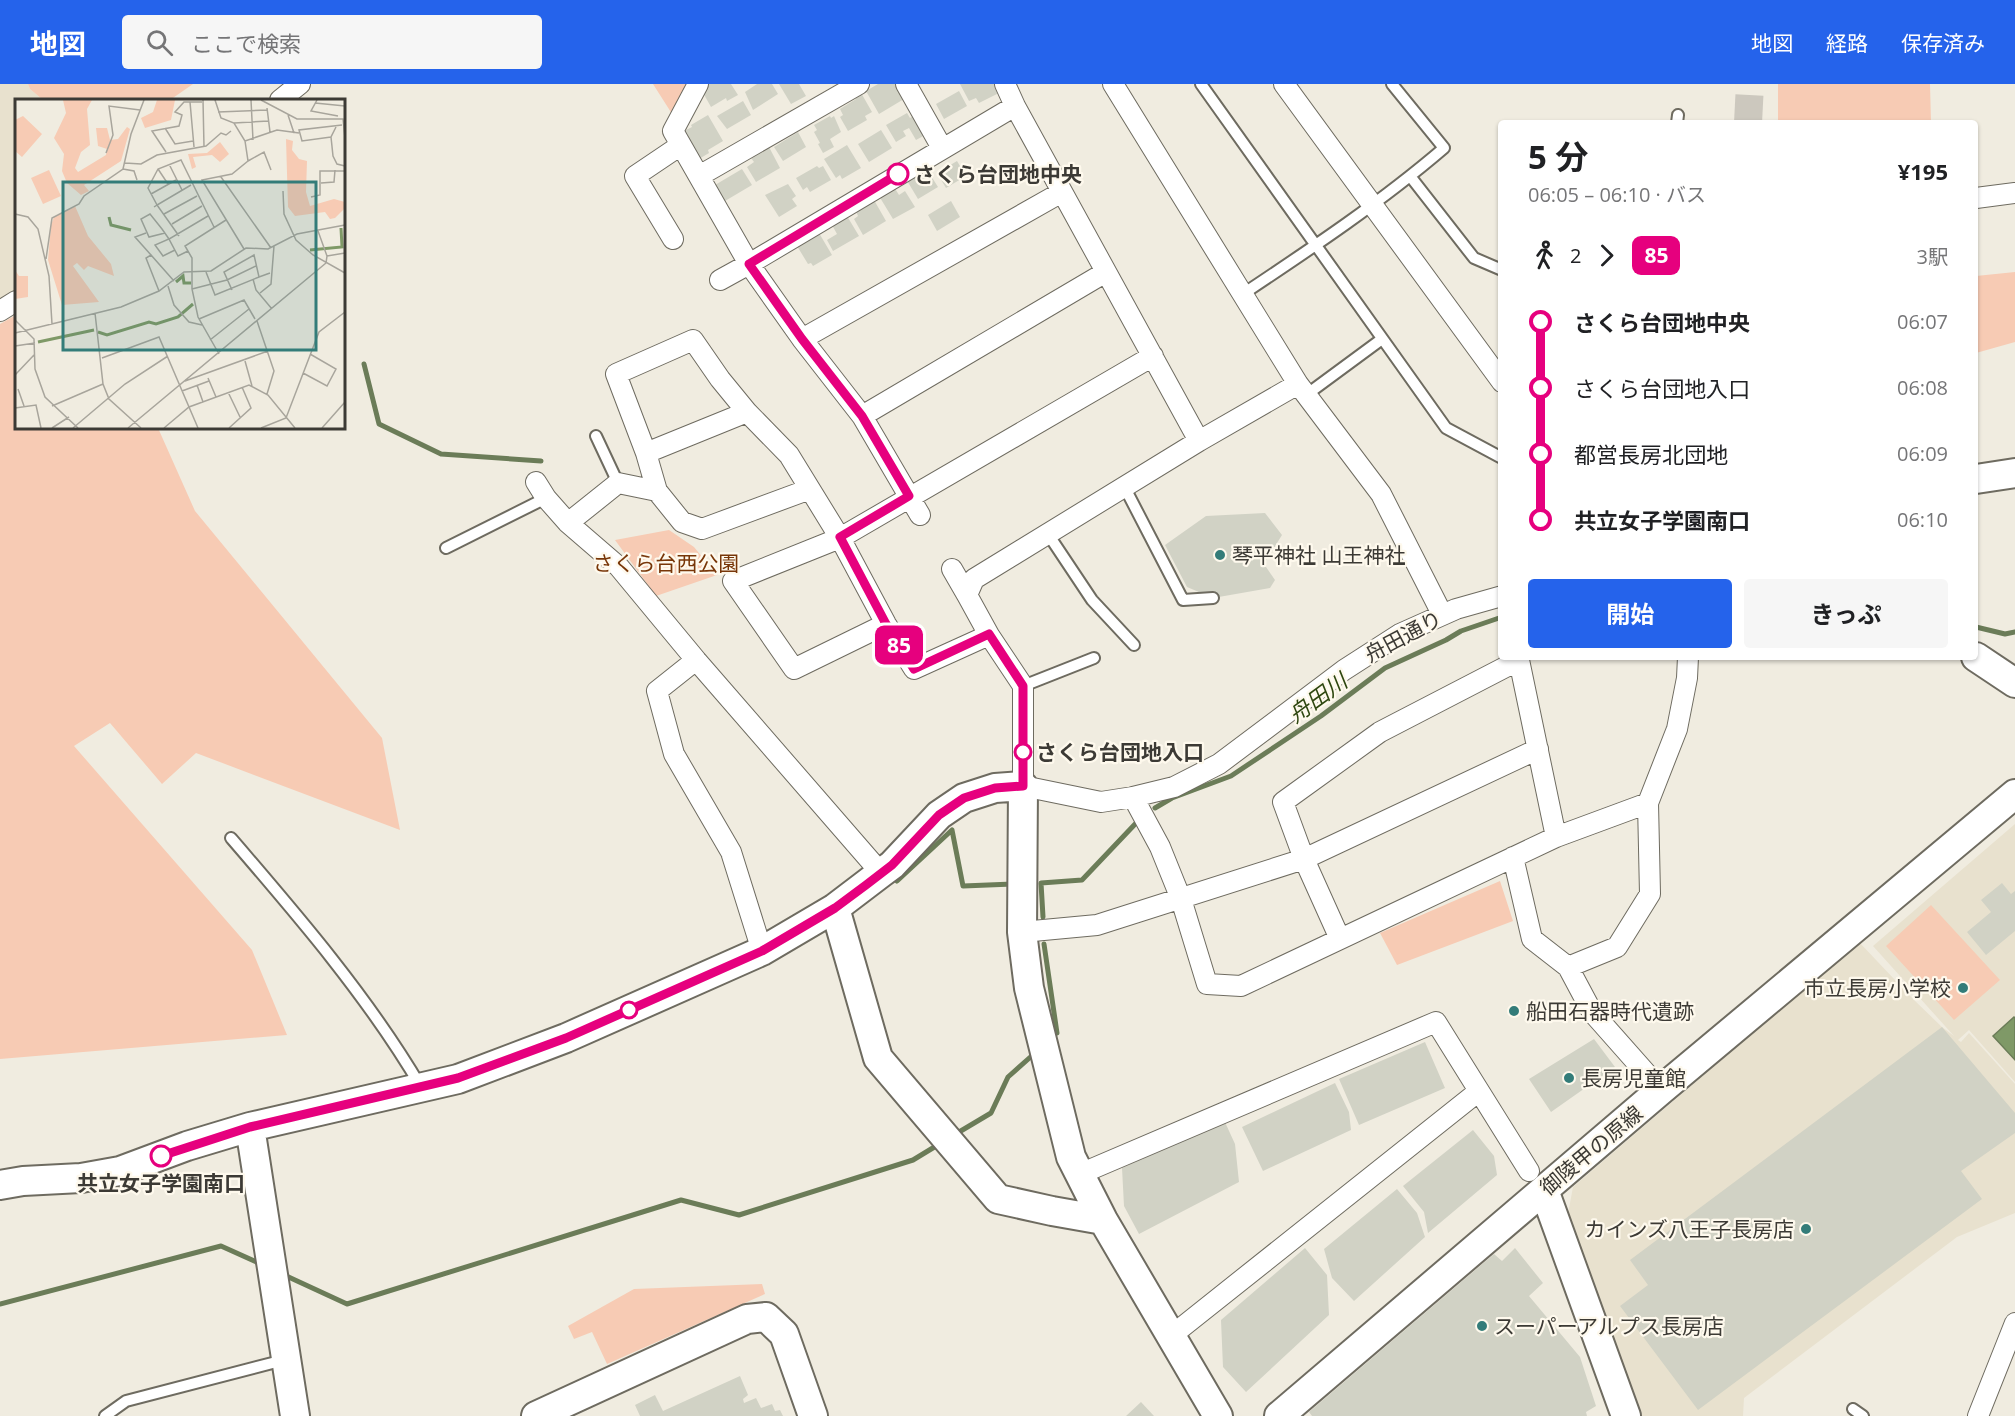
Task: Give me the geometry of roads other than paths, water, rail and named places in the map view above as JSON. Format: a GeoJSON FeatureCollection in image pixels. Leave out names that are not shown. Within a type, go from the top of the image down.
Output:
{"type":"FeatureCollection","features":[{"type":"Feature","properties":{"kind":"street"},"geometry":{"type":"LineString","coordinates":[[281,99],[300,84]]}},
{"type":"Feature","properties":{"kind":"street"},"geometry":{"type":"LineString","coordinates":[[698,84],[673,131],[749,264],[802,339],[862,416],[920,515]]}},
{"type":"Feature","properties":{"kind":"street"},"geometry":{"type":"LineString","coordinates":[[699,176],[826,92],[860,84]]}},
{"type":"Feature","properties":{"kind":"street"},"geometry":{"type":"LineString","coordinates":[[906,84],[942,148]]}},
{"type":"Feature","properties":{"kind":"street"},"geometry":{"type":"LineString","coordinates":[[1005,84],[1199,441]]}},
{"type":"Feature","properties":{"kind":"street"},"geometry":{"type":"LineString","coordinates":[[1113,84],[1302,389],[1380,494],[1442,614]]}},
{"type":"Feature","properties":{"kind":"street"},"geometry":{"type":"LineString","coordinates":[[1284,84],[1498,377]]}},
{"type":"Feature","properties":{"kind":"street"},"geometry":{"type":"LineString","coordinates":[[720,280],[1015,106]]}},
{"type":"Feature","properties":{"kind":"street"},"geometry":{"type":"LineString","coordinates":[[673,239],[634,176],[681,145]]}},
{"type":"Feature","properties":{"kind":"street"},"geometry":{"type":"LineString","coordinates":[[802,339],[1062,192]]}},
{"type":"Feature","properties":{"kind":"street"},"geometry":{"type":"LineString","coordinates":[[1978,198],[2015,193]]}},
{"type":"Feature","properties":{"kind":"street"},"geometry":{"type":"LineString","coordinates":[[862,416],[1107,272]]}},
{"type":"Feature","properties":{"kind":"street"},"geometry":{"type":"LineString","coordinates":[[0,311],[15,302]]}},
{"type":"Feature","properties":{"kind":"street"},"geometry":{"type":"LineString","coordinates":[[810,489],[702,529],[682,522],[657,491],[646,453],[616,374],[693,340],[720,379],[747,412],[789,455],[840,537],[886,624],[914,669],[989,634]]}},
{"type":"Feature","properties":{"kind":"street"},"geometry":{"type":"LineString","coordinates":[[886,624],[794,669],[732,581],[840,537],[1153,356]]}},
{"type":"Feature","properties":{"kind":"street"},"geometry":{"type":"LineString","coordinates":[[967,595],[974,579],[1199,441],[1302,389]]}},
{"type":"Feature","properties":{"kind":"street"},"geometry":{"type":"LineString","coordinates":[[646,453],[747,412]]}},
{"type":"Feature","properties":{"kind":"street"},"geometry":{"type":"LineString","coordinates":[[1978,479],[2015,473]]}},
{"type":"Feature","properties":{"kind":"street"},"geometry":{"type":"LineString","coordinates":[[568,523],[618,483],[657,491]]}},
{"type":"Feature","properties":{"kind":"street"},"geometry":{"type":"LineString","coordinates":[[541,490],[568,523],[619,567],[696,660],[881,873]]}},
{"type":"Feature","properties":{"kind":"street"},"geometry":{"type":"LineString","coordinates":[[952,569],[989,634],[1023,686],[1022,932],[1029,988],[1071,1157],[1103,1220],[1218,1416]]}},
{"type":"Feature","properties":{"kind":"street","name":"舟田通り"},"geometry":{"type":"LineString","coordinates":[[0,1185],[23,1180],[81,1178],[120,1171],[187,1146],[250,1127],[458,1078],[566,1038],[762,951],[835,908],[892,865],[939,815],[964,798],[995,788],[1023,786],[1101,802],[1174,787],[1219,764],[1365,655],[1400,634],[1442,614],[1498,598]]}},
{"type":"Feature","properties":{"kind":"street"},"geometry":{"type":"LineString","coordinates":[[1978,658],[2015,683]]}},
{"type":"Feature","properties":{"kind":"street"},"geometry":{"type":"LineString","coordinates":[[696,660],[657,691],[674,754],[731,852],[762,951]]}},
{"type":"Feature","properties":{"kind":"street"},"geometry":{"type":"LineString","coordinates":[[1340,939],[1304,859],[1283,802],[1380,732],[1520,660],[1556,837]]}},
{"type":"Feature","properties":{"kind":"street"},"geometry":{"type":"LineString","coordinates":[[1568,967],[1617,947],[1650,894],[1648,803],[1677,729],[1687,678],[1688,660]]}},
{"type":"Feature","properties":{"kind":"street"},"geometry":{"type":"LineString","coordinates":[[1022,932],[1097,925],[1304,859],[1538,749]]}},
{"type":"Feature","properties":{"kind":"street","name":"御陵甲の原線"},"geometry":{"type":"LineString","coordinates":[[1279,1416],[1537,1180],[1661,1090],[2015,794]]}},
{"type":"Feature","properties":{"kind":"street"},"geometry":{"type":"LineString","coordinates":[[1133,797],[1161,847],[1181,899],[1207,984],[1241,986],[1556,837],[1648,803]]}},
{"type":"Feature","properties":{"kind":"street"},"geometry":{"type":"LineString","coordinates":[[1513,857],[1532,939],[1568,967],[1592,1012],[1661,1090]]}},
{"type":"Feature","properties":{"kind":"street"},"geometry":{"type":"LineString","coordinates":[[835,908],[878,1058],[998,1199],[1103,1220]]}},
{"type":"Feature","properties":{"kind":"street"},"geometry":{"type":"LineString","coordinates":[[1080,1174],[1436,1022],[1537,1180],[1626,1416]]}},
{"type":"Feature","properties":{"kind":"street"},"geometry":{"type":"LineString","coordinates":[[1171,1336],[1479,1091]]}},
{"type":"Feature","properties":{"kind":"street"},"geometry":{"type":"LineString","coordinates":[[250,1127],[295,1416]]}},
{"type":"Feature","properties":{"kind":"street"},"geometry":{"type":"LineString","coordinates":[[536,1416],[747,1319],[766,1317],[784,1334],[813,1416]]}},
{"type":"Feature","properties":{"kind":"street"},"geometry":{"type":"LineString","coordinates":[[1978,1416],[2015,1323]]}},
{"type":"Feature","properties":{"kind":"lane"},"geometry":{"type":"LineString","coordinates":[[1201,84],[1446,428],[1498,456]]}},
{"type":"Feature","properties":{"kind":"lane"},"geometry":{"type":"LineString","coordinates":[[1243,294],[1372,205],[1444,148],[1392,84]]}},
{"type":"Feature","properties":{"kind":"lane"},"geometry":{"type":"LineString","coordinates":[[1410,176],[1474,258],[1498,268]]}},
{"type":"Feature","properties":{"kind":"lane"},"geometry":{"type":"LineString","coordinates":[[1302,389],[1382,339]]}},
{"type":"Feature","properties":{"kind":"lane"},"geometry":{"type":"LineString","coordinates":[[596,436],[618,483]]}},
{"type":"Feature","properties":{"kind":"lane"},"geometry":{"type":"LineString","coordinates":[[1125,488],[1183,600],[1213,598]]}},
{"type":"Feature","properties":{"kind":"lane"},"geometry":{"type":"LineString","coordinates":[[446,548],[541,490]]}},
{"type":"Feature","properties":{"kind":"lane"},"geometry":{"type":"LineString","coordinates":[[1048,534],[1092,600],[1134,645]]}},
{"type":"Feature","properties":{"kind":"lane"},"geometry":{"type":"LineString","coordinates":[[1023,686],[1094,658]]}},
{"type":"Feature","properties":{"kind":"lane"},"geometry":{"type":"LineString","coordinates":[[231,838],[322,944],[405,1059],[422,1087]]}},
{"type":"Feature","properties":{"kind":"lane"},"geometry":{"type":"LineString","coordinates":[[105,1416],[126,1401],[287,1359]]}},
{"type":"Feature","properties":{"kind":"lane"},"geometry":{"type":"LineString","coordinates":[[1853,1409],[1863,1416]]}},
{"type":"Feature","properties":{"kind":"waterway"},"geometry":{"type":"LineString","coordinates":[[364,364],[379,424],[441,454],[541,461]]}},
{"type":"Feature","properties":{"kind":"waterway","name":"舟田川"},"geometry":{"type":"LineString","coordinates":[[1155,808],[1172,798],[1231,776],[1321,716],[1385,668],[1461,631],[1498,618]]}},
{"type":"Feature","properties":{"kind":"waterway","name":"舟田川"},"geometry":{"type":"LineString","coordinates":[[1978,627],[2005,634],[2015,632]]}},
{"type":"Feature","properties":{"kind":"waterway"},"geometry":{"type":"LineString","coordinates":[[1043,917],[1041,883],[1082,880],[1138,821]]}},
{"type":"Feature","properties":{"kind":"waterway"},"geometry":{"type":"LineString","coordinates":[[897,881],[952,830],[963,886],[1013,884]]}},
{"type":"Feature","properties":{"kind":"waterway"},"geometry":{"type":"LineString","coordinates":[[1044,944],[1057,1033]]}},
{"type":"Feature","properties":{"kind":"waterway"},"geometry":{"type":"LineString","coordinates":[[954,1135],[991,1113],[1008,1077],[1035,1053]]}},
{"type":"Feature","properties":{"kind":"waterway"},"geometry":{"type":"LineString","coordinates":[[282,1274],[347,1304],[681,1200],[739,1215],[913,1160],[941,1143]]}},
{"type":"Feature","properties":{"kind":"waterway"},"geometry":{"type":"LineString","coordinates":[[0,1304],[221,1246],[263,1265]]}},
{"type":"Feature","properties":{"kind":"tunnel"},"geometry":{"type":"LineString","coordinates":[[1748,120],[1750,84]]}},
{"type":"Feature","properties":{"kind":"place","name":"さくら台団地中央"},"geometry":{"type":"Point","coordinates":[898,174]}},
{"type":"Feature","properties":{"kind":"place","name":"琴平神社 山王神社"},"geometry":{"type":"Point","coordinates":[1220,555]}},
{"type":"Feature","properties":{"kind":"place","name":"さくら台団地入口"},"geometry":{"type":"Point","coordinates":[1023,752]}},
{"type":"Feature","properties":{"kind":"place","name":"市立長房小学校"},"geometry":{"type":"Point","coordinates":[1963,988]}},
{"type":"Feature","properties":{"kind":"place","name":"船田石器時代遺跡"},"geometry":{"type":"Point","coordinates":[1514,1011]}},
{"type":"Feature","properties":{"kind":"place","name":"長房児童館"},"geometry":{"type":"Point","coordinates":[1569,1078]}},
{"type":"Feature","properties":{"kind":"place","name":"共立女子学園南口"},"geometry":{"type":"Point","coordinates":[161,1156]}},
{"type":"Feature","properties":{"kind":"place","name":"カインズ八王子長房店"},"geometry":{"type":"Point","coordinates":[1806,1229]}},
{"type":"Feature","properties":{"kind":"place","name":"スーパーアルプス長房店"},"geometry":{"type":"Point","coordinates":[1482,1326]}},
{"type":"Feature","properties":{"kind":"park label","name":"さくら台西公園"},"geometry":{"type":"Point","coordinates":[666,563]}}]}
